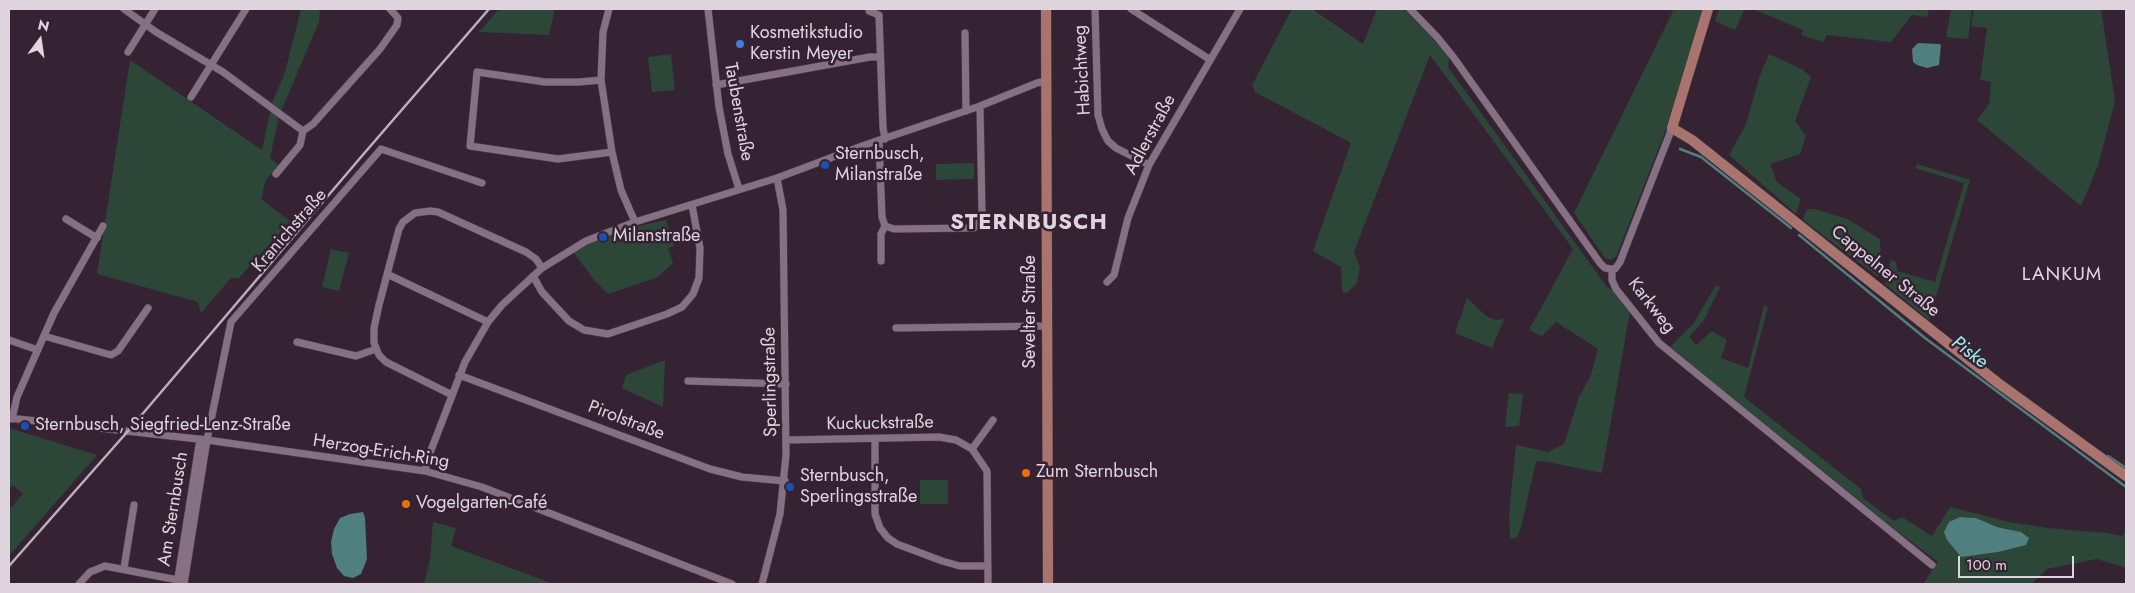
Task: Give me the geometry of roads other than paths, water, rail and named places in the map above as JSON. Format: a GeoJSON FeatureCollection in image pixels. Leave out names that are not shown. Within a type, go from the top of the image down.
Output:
{"type":"FeatureCollection","features":[{"type":"Feature","properties":{"kind":"street"},"geometry":{"type":"LineString","coordinates":[[124,9],[145,25],[223,72],[303,131]]}},
{"type":"Feature","properties":{"kind":"street"},"geometry":{"type":"LineString","coordinates":[[128,52],[155,9]]}},
{"type":"Feature","properties":{"kind":"street"},"geometry":{"type":"LineString","coordinates":[[191,97],[246,9]]}},
{"type":"Feature","properties":{"kind":"street"},"geometry":{"type":"LineString","coordinates":[[276,174],[300,145],[303,131],[313,124],[380,49],[397,24],[398,18],[390,9]]}},
{"type":"Feature","properties":{"kind":"street"},"geometry":{"type":"LineString","coordinates":[[610,9],[603,32],[601,80],[612,152],[621,190],[635,222]]}},
{"type":"Feature","properties":{"kind":"street","name":"Taubenstraße"},"geometry":{"type":"LineString","coordinates":[[708,9],[716,85],[728,154],[739,189]]}},
{"type":"Feature","properties":{"kind":"street"},"geometry":{"type":"LineString","coordinates":[[869,9],[869,11],[879,15],[883,128],[882,217],[885,226],[881,234],[881,261]]}},
{"type":"Feature","properties":{"kind":"street","name":"Sevelter Straße"},"geometry":{"type":"LineString","coordinates":[[1046,9],[1048,584]]}},
{"type":"Feature","properties":{"kind":"street","name":"Habichtweg"},"geometry":{"type":"LineString","coordinates":[[1095,9],[1098,115],[1102,129],[1108,141],[1116,148],[1149,165]]}},
{"type":"Feature","properties":{"kind":"street"},"geometry":{"type":"LineString","coordinates":[[1131,9],[1209,59]]}},
{"type":"Feature","properties":{"kind":"street","name":"Adlerstraße"},"geometry":{"type":"LineString","coordinates":[[1107,282],[1114,275],[1128,218],[1149,165],[1209,59],[1240,9]]}},
{"type":"Feature","properties":{"kind":"street","name":"Karkweg"},"geometry":{"type":"LineString","coordinates":[[1410,9],[1454,58],[1600,263],[1605,268],[1612,269],[1612,280],[1616,289],[1659,343],[1932,564]]}},
{"type":"Feature","properties":{"kind":"street"},"geometry":{"type":"LineString","coordinates":[[1612,269],[1620,262],[1672,128],[1708,9]]}},
{"type":"Feature","properties":{"kind":"street"},"geometry":{"type":"LineString","coordinates":[[965,33],[966,111]]}},
{"type":"Feature","properties":{"kind":"street"},"geometry":{"type":"LineString","coordinates":[[716,85],[879,57]]}},
{"type":"Feature","properties":{"kind":"street"},"geometry":{"type":"LineString","coordinates":[[601,80],[545,82],[477,72],[470,146],[558,160],[612,152]]}},
{"type":"Feature","properties":{"kind":"street"},"geometry":{"type":"LineString","coordinates":[[425,471],[428,458],[459,375],[488,322],[517,290],[542,268],[586,241],[635,222],[777,178],[1046,81]]}},
{"type":"Feature","properties":{"kind":"street"},"geometry":{"type":"LineString","coordinates":[[885,226],[894,229],[974,228],[979,222],[982,214],[980,106]]}},
{"type":"Feature","properties":{"kind":"street","name":"Cappelner Straße"},"geometry":{"type":"LineString","coordinates":[[1672,128],[1692,140],[1998,383],[2126,476]]}},
{"type":"Feature","properties":{"kind":"street","name":"Kranichstraße"},"geometry":{"type":"LineString","coordinates":[[203,440],[231,322],[381,149],[482,183]]}},
{"type":"Feature","properties":{"kind":"street","name":"Sperlingstraße"},"geometry":{"type":"LineString","coordinates":[[762,584],[780,514],[785,481],[784,210],[777,178]]}},
{"type":"Feature","properties":{"kind":"street"},"geometry":{"type":"LineString","coordinates":[[532,276],[542,292],[569,321],[584,330],[608,334],[667,314],[682,307],[693,294],[699,278],[700,248],[692,205]]}},
{"type":"Feature","properties":{"kind":"street"},"geometry":{"type":"LineString","coordinates":[[452,395],[395,367],[378,355],[376,349],[373,337],[374,328],[399,229],[403,222],[415,213],[438,212],[526,252],[536,259],[542,268]]}},
{"type":"Feature","properties":{"kind":"street"},"geometry":{"type":"LineString","coordinates":[[66,219],[97,238]]}},
{"type":"Feature","properties":{"kind":"street"},"geometry":{"type":"LineString","coordinates":[[11,419],[17,397],[54,313],[103,226]]}},
{"type":"Feature","properties":{"kind":"street"},"geometry":{"type":"LineString","coordinates":[[387,274],[488,322]]}},
{"type":"Feature","properties":{"kind":"street"},"geometry":{"type":"LineString","coordinates":[[44,336],[110,355],[118,351],[148,308]]}},
{"type":"Feature","properties":{"kind":"street"},"geometry":{"type":"LineString","coordinates":[[896,328],[1047,326]]}},
{"type":"Feature","properties":{"kind":"street"},"geometry":{"type":"LineString","coordinates":[[9,340],[38,350]]}},
{"type":"Feature","properties":{"kind":"street"},"geometry":{"type":"LineString","coordinates":[[297,342],[356,356],[376,349]]}},
{"type":"Feature","properties":{"kind":"street","name":"Pirolstraße"},"geometry":{"type":"LineString","coordinates":[[459,375],[710,469],[742,476],[785,481]]}},
{"type":"Feature","properties":{"kind":"street"},"geometry":{"type":"LineString","coordinates":[[688,381],[786,384]]}},
{"type":"Feature","properties":{"kind":"street","name":"Herzog-Erich-Ring"},"geometry":{"type":"LineString","coordinates":[[11,419],[203,440],[425,471],[482,486],[732,584]]}},
{"type":"Feature","properties":{"kind":"street"},"geometry":{"type":"LineString","coordinates":[[988,584],[987,471],[972,449],[993,420]]}},
{"type":"Feature","properties":{"kind":"street","name":"Kuckuckstraße"},"geometry":{"type":"LineString","coordinates":[[786,440],[940,437],[956,440],[972,449]]}},
{"type":"Feature","properties":{"kind":"street"},"geometry":{"type":"LineString","coordinates":[[875,439],[875,514],[880,528],[888,538],[898,544],[942,561],[960,566],[988,566]]}},
{"type":"Feature","properties":{"kind":"street","name":"Am Sternbusch"},"geometry":{"type":"LineString","coordinates":[[180,583],[203,440]]}},
{"type":"Feature","properties":{"kind":"street"},"geometry":{"type":"LineString","coordinates":[[124,568],[134,504]]}},
{"type":"Feature","properties":{"kind":"street"},"geometry":{"type":"LineString","coordinates":[[79,584],[90,572],[105,566],[124,568],[180,583]]}},
{"type":"Feature","properties":{"kind":"waterway","name":"Piske"},"geometry":{"type":"LineString","coordinates":[[1680,149],[1701,157],[1791,228]]}},
{"type":"Feature","properties":{"kind":"waterway","name":"Piske"},"geometry":{"type":"LineString","coordinates":[[1799,235],[1925,338],[2126,487]]}},
{"type":"Feature","properties":{"kind":"waterway"},"geometry":{"type":"LineString","coordinates":[[2108,456],[2126,468]]}},
{"type":"Feature","properties":{"kind":"railway"},"geometry":{"type":"LineString","coordinates":[[9,566],[128,431],[489,9]]}},
{"type":"Feature","properties":{"kind":"place","name":"Kosmetikstudio Kerstin Meyer"},"geometry":{"type":"Point","coordinates":[740,44]}},
{"type":"Feature","properties":{"kind":"place","name":"Sternbusch, Milanstraße"},"geometry":{"type":"Point","coordinates":[825,165]}},
{"type":"Feature","properties":{"kind":"place","name":"Milanstraße"},"geometry":{"type":"Point","coordinates":[603,237]}},
{"type":"Feature","properties":{"kind":"place","name":"Sternbusch, Siegfried-Lenz-Straße"},"geometry":{"type":"Point","coordinates":[25,426]}},
{"type":"Feature","properties":{"kind":"place","name":"Zum Sternbusch"},"geometry":{"type":"Point","coordinates":[1026,473]}},
{"type":"Feature","properties":{"kind":"place","name":"Sternbusch, Sperlingsstraße"},"geometry":{"type":"Point","coordinates":[790,487]}},
{"type":"Feature","properties":{"kind":"place","name":"Vogelgarten-Café"},"geometry":{"type":"Point","coordinates":[406,504]}},
{"type":"Feature","properties":{"kind":"district","name":"STERNBUSCH"},"geometry":{"type":"Point","coordinates":[1029,224]}},
{"type":"Feature","properties":{"kind":"district","name":"LANKUM"},"geometry":{"type":"Point","coordinates":[2062,275]}}]}
